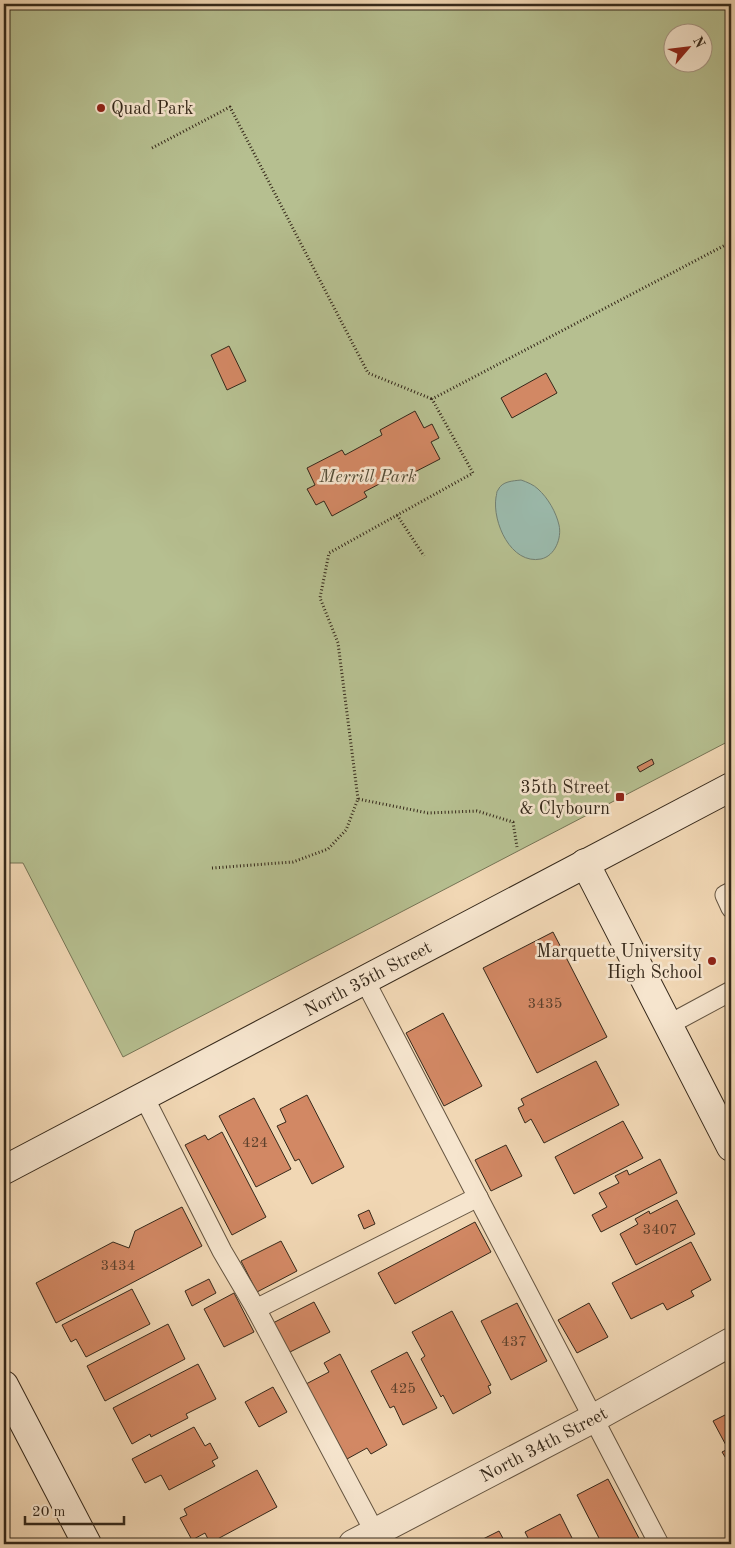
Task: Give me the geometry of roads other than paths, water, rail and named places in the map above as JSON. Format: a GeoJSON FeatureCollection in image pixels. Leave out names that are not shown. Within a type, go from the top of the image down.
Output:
{"type":"FeatureCollection","features":[{"type":"Feature","properties":{"kind":"street","name":"North 35th Street"},"geometry":{"type":"LineString","coordinates":[[4,1170],[731,787]]}},
{"type":"Feature","properties":{"kind":"street"},"geometry":{"type":"LineString","coordinates":[[585,863],[731,1146]]}},
{"type":"Feature","properties":{"kind":"street","name":"North 34th Street"},"geometry":{"type":"LineString","coordinates":[[370,1541],[731,1342]]}},
{"type":"Feature","properties":{"kind":"street"},"geometry":{"type":"LineString","coordinates":[[4,1385],[11,1416],[87,1544]]}},
{"type":"Feature","properties":{"kind":"lane"},"geometry":{"type":"LineString","coordinates":[[731,892],[725,895],[731,908]]}},
{"type":"Feature","properties":{"kind":"lane"},"geometry":{"type":"LineString","coordinates":[[365,980],[659,1544]]}},
{"type":"Feature","properties":{"kind":"lane"},"geometry":{"type":"LineString","coordinates":[[668,1025],[731,992]]}},
{"type":"Feature","properties":{"kind":"lane"},"geometry":{"type":"LineString","coordinates":[[144,1097],[222,1251],[256,1309],[370,1541]]}},
{"type":"Feature","properties":{"kind":"lane"},"geometry":{"type":"LineString","coordinates":[[256,1309],[478,1197]]}},
{"type":"Feature","properties":{"kind":"place","name":"Quad Park"},"geometry":{"type":"Point","coordinates":[101,108]}},
{"type":"Feature","properties":{"kind":"place","name":"35th Street & Clybourn"},"geometry":{"type":"Point","coordinates":[620,797]}},
{"type":"Feature","properties":{"kind":"place","name":"Marquette University High School"},"geometry":{"type":"Point","coordinates":[712,961]}},
{"type":"Feature","properties":{"kind":"park label","name":"Merrill Park"},"geometry":{"type":"Point","coordinates":[368,476]}}]}
